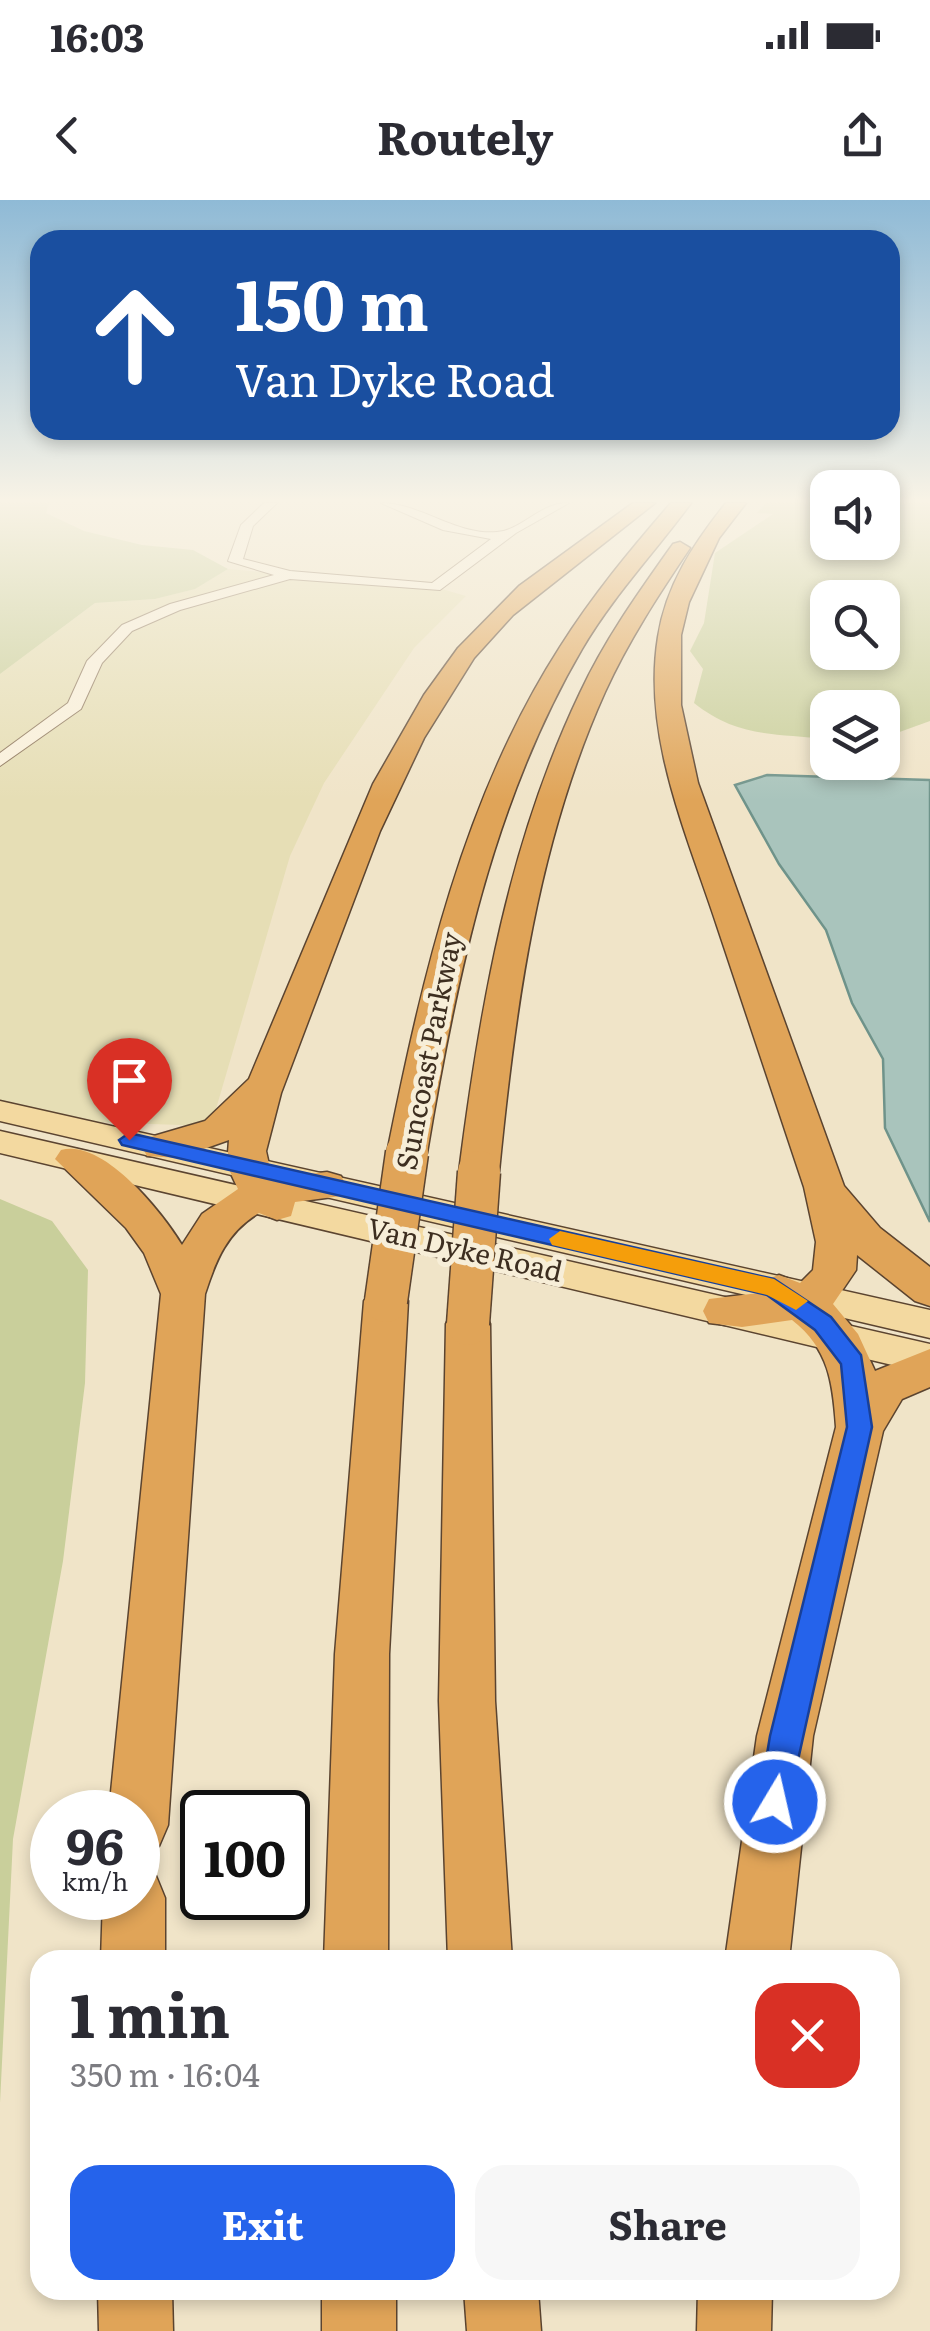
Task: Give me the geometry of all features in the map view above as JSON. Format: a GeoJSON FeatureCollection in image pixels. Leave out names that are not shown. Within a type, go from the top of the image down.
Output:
{"type":"FeatureCollection","features":[{"type":"Feature","properties":{"kind":"highway"},"geometry":{"type":"LineString","coordinates":[[259,1192],[267,1079],[367,827],[442,686],[502,612],[514,602]]}},
{"type":"Feature","properties":{"kind":"highway","name":"Suncoast Parkway"},"geometry":{"type":"LineString","coordinates":[[356,1950],[362,1654],[386,1301],[406,1152],[435,996],[477,849],[502,780],[570,645],[600,602]]}},
{"type":"Feature","properties":{"kind":"highway"},"geometry":{"type":"LineString","coordinates":[[479,1950],[467,1701],[468,1324],[479,1172],[506,967],[548,802],[572,737],[625,627],[642,602]]}},
{"type":"Feature","properties":{"kind":"highway"},"geometry":{"type":"LineString","coordinates":[[677,602],[665,663],[668,715],[684,784],[824,1187],[837,1260],[833,1274],[795,1296],[726,1311]]}},
{"type":"Feature","properties":{"kind":"highway"},"geometry":{"type":"LineString","coordinates":[[161,1147],[198,1141],[225,1129],[267,1079]]}},
{"type":"Feature","properties":{"kind":"highway"},"geometry":{"type":"LineString","coordinates":[[76,1159],[137,1208],[154,1228],[183,1294]]}},
{"type":"Feature","properties":{"kind":"highway"},"geometry":{"type":"LineString","coordinates":[[140,1790],[183,1294],[206,1235],[231,1209],[259,1192],[327,1186]]}},
{"type":"Feature","properties":{"kind":"highway"},"geometry":{"type":"LineString","coordinates":[[824,1187],[865,1239],[930,1290]]}},
{"type":"Feature","properties":{"kind":"highway"},"geometry":{"type":"LineString","coordinates":[[758,1950],[786,1736],[860,1427],[856,1372],[836,1337],[795,1296]]}},
{"type":"Feature","properties":{"kind":"highway"},"geometry":{"type":"LineString","coordinates":[[860,1427],[886,1386],[930,1367]]}},
{"type":"Feature","properties":{"kind":"highway"},"geometry":{"type":"LineString","coordinates":[[133,1950],[134,1920]]}},
{"type":"Feature","properties":{"kind":"highway"},"geometry":{"type":"LineString","coordinates":[[135,2300],[136,2331]]}},
{"type":"Feature","properties":{"kind":"highway"},"geometry":{"type":"LineString","coordinates":[[358,2300],[359,2331]]}},
{"type":"Feature","properties":{"kind":"highway"},"geometry":{"type":"LineString","coordinates":[[502,2300],[504,2331]]}},
{"type":"Feature","properties":{"kind":"highway"},"geometry":{"type":"LineString","coordinates":[[734,2331],[735,2300]]}},
{"type":"Feature","properties":{"kind":"main road","name":"Van Dyke Road"},"geometry":{"type":"LineString","coordinates":[[0,1111],[161,1147],[259,1192]]}},
{"type":"Feature","properties":{"kind":"main road","name":"Van Dyke Road"},"geometry":{"type":"LineString","coordinates":[[0,1142],[259,1192],[930,1359]]}},
{"type":"Feature","properties":{"kind":"main road","name":"Van Dyke Road"},"geometry":{"type":"LineString","coordinates":[[327,1186],[930,1324]]}},
{"type":"Feature","properties":{"kind":"street"},"geometry":{"type":"LineString","coordinates":[[0,760],[75,706],[94,662],[127,628],[192,602]]}},
{"type":"Feature","properties":{"kind":"shaded area"},"geometry":{"type":"Polygon","coordinates":[[[460,602],[414,648],[324,783],[290,856],[211,1126],[91,1122],[0,1100],[0,674],[95,603],[460,602]]]}},
{"type":"Feature","properties":{"kind":"green space"},"geometry":{"type":"Polygon","coordinates":[[[0,602],[103,602],[95,603],[0,674],[0,602]]]}},
{"type":"Feature","properties":{"kind":"green space"},"geometry":{"type":"Polygon","coordinates":[[[707,602],[810,602],[810,670],[900,670],[900,602],[930,602],[930,721],[900,732],[900,690],[810,690],[810,737],[742,728],[694,703],[703,669],[690,651],[704,623],[707,602]]]}},
{"type":"Feature","properties":{"kind":"green space"},"geometry":{"type":"Polygon","coordinates":[[[0,1199],[52,1221],[88,1270],[85,1383],[63,1561],[13,1839],[0,2103],[0,1199]]]}},
{"type":"Feature","properties":{"kind":"water"},"geometry":{"type":"Polygon","coordinates":[[[767,775],[810,776],[810,780],[930,780],[930,1222],[885,1128],[883,1059],[852,1003],[826,930],[779,864],[735,785],[767,775]]]}},
{"type":"Feature","properties":{"kind":"slow traffic"},"geometry":{"type":"LineString","coordinates":[[560,1239],[774,1288],[796,1301]]}},
{"type":"Feature","properties":{"kind":"route"},"geometry":{"type":"LineString","coordinates":[[129,1140],[774,1288],[800,1304],[836,1336],[856,1372],[860,1427],[810,1626],[775,1802]]}}]}
